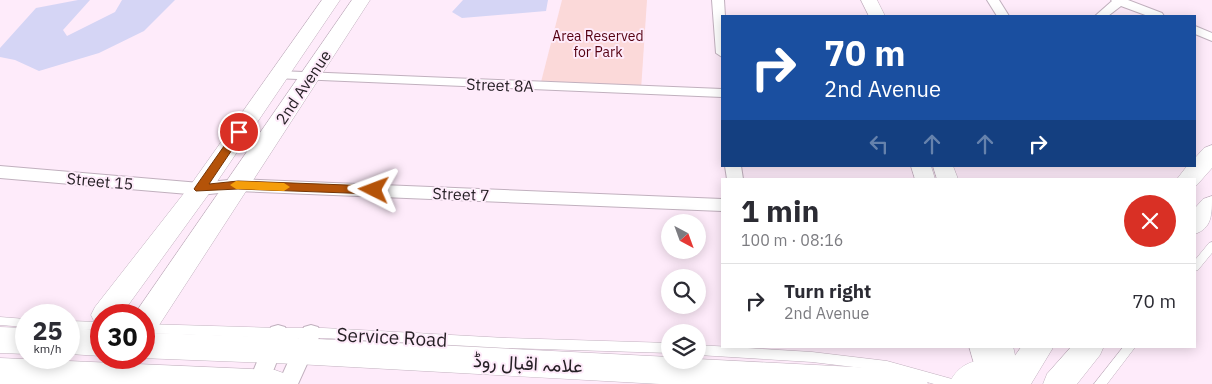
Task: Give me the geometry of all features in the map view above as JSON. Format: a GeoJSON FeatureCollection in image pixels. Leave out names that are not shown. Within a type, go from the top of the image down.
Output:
{"type":"FeatureCollection","features":[{"type":"Feature","properties":{"kind":"main road","name":"2nd Avenue"},"geometry":{"type":"LineString","coordinates":[[111,304],[200,189],[331,0]]}},
{"type":"Feature","properties":{"kind":"main road","name":"2nd Avenue"},"geometry":{"type":"LineString","coordinates":[[155,308],[361,0]]}},
{"type":"Feature","properties":{"kind":"main road"},"geometry":{"type":"LineString","coordinates":[[1190,178],[1212,153]]}},
{"type":"Feature","properties":{"kind":"main road"},"geometry":{"type":"LineString","coordinates":[[1196,224],[1212,204]]}},
{"type":"Feature","properties":{"kind":"main road"},"geometry":{"type":"LineString","coordinates":[[0,340],[15,340]]}},
{"type":"Feature","properties":{"kind":"main road","name":"علامہ اقبال روڈ"},"geometry":{"type":"LineString","coordinates":[[155,346],[307,342],[913,384]]}},
{"type":"Feature","properties":{"kind":"main road"},"geometry":{"type":"LineString","coordinates":[[995,374],[1037,348]]}},
{"type":"Feature","properties":{"kind":"main road"},"geometry":{"type":"LineString","coordinates":[[1058,384],[1088,348]]}},
{"type":"Feature","properties":{"kind":"main road"},"geometry":{"type":"LineString","coordinates":[[0,372],[264,384]]}},
{"type":"Feature","properties":{"kind":"street"},"geometry":{"type":"LineString","coordinates":[[718,0],[721,40]]}},
{"type":"Feature","properties":{"kind":"street"},"geometry":{"type":"LineString","coordinates":[[854,0],[861,15]]}},
{"type":"Feature","properties":{"kind":"street"},"geometry":{"type":"LineString","coordinates":[[869,0],[876,15]]}},
{"type":"Feature","properties":{"kind":"street"},"geometry":{"type":"LineString","coordinates":[[993,0],[1003,15]]}},
{"type":"Feature","properties":{"kind":"street"},"geometry":{"type":"LineString","coordinates":[[1102,15],[1119,0],[1156,15]]}},
{"type":"Feature","properties":{"kind":"street"},"geometry":{"type":"LineString","coordinates":[[1196,30],[1212,37]]}},
{"type":"Feature","properties":{"kind":"street","name":"Street 8A"},"geometry":{"type":"LineString","coordinates":[[279,75],[309,78],[721,93]]}},
{"type":"Feature","properties":{"kind":"street","name":"Street 15"},"geometry":{"type":"LineString","coordinates":[[0,172],[200,189]]}},
{"type":"Feature","properties":{"kind":"street","name":"Street 7"},"geometry":{"type":"LineString","coordinates":[[200,189],[238,185],[721,205]]}},
{"type":"Feature","properties":{"kind":"street"},"geometry":{"type":"LineString","coordinates":[[264,384],[275,342]]}},
{"type":"Feature","properties":{"kind":"street"},"geometry":{"type":"LineString","coordinates":[[288,384],[307,342]]}},
{"type":"Feature","properties":{"kind":"street"},"geometry":{"type":"LineString","coordinates":[[995,374],[1000,348]]}},
{"type":"Feature","properties":{"kind":"lane"},"geometry":{"type":"LineString","coordinates":[[1196,266],[1212,246]]}},
{"type":"Feature","properties":{"kind":"lane"},"geometry":{"type":"LineString","coordinates":[[0,321],[15,322]]}},
{"type":"Feature","properties":{"kind":"lane"},"geometry":{"type":"LineString","coordinates":[[155,329],[275,342]]}},
{"type":"Feature","properties":{"kind":"lane","name":"Service Road"},"geometry":{"type":"LineString","coordinates":[[307,342],[506,343],[661,348]]}},
{"type":"Feature","properties":{"kind":"lane"},"geometry":{"type":"LineString","coordinates":[[1100,384],[1129,348]]}},
{"type":"Feature","properties":{"kind":"lane"},"geometry":{"type":"LineString","coordinates":[[706,350],[812,357],[887,366],[952,384]]}},
{"type":"Feature","properties":{"kind":"green space","name":"Area Reserved for Park"},"geometry":{"type":"Polygon","coordinates":[[[562,0],[647,0],[641,90],[540,86],[562,0]]]}},
{"type":"Feature","properties":{"kind":"water"},"geometry":{"type":"Polygon","coordinates":[[[78,0],[90,0],[63,30],[67,36],[115,12],[122,0],[175,0],[144,31],[99,53],[39,71],[15,60],[0,57],[0,48],[36,8],[78,0]]]}},
{"type":"Feature","properties":{"kind":"water"},"geometry":{"type":"Polygon","coordinates":[[[463,0],[548,0],[546,11],[462,18],[452,12],[463,0]]]}},
{"type":"Feature","properties":{"kind":"slow traffic"},"geometry":{"type":"LineString","coordinates":[[236,185],[284,187]]}},
{"type":"Feature","properties":{"kind":"route"},"geometry":{"type":"LineString","coordinates":[[239,132],[200,189],[238,185],[374,190]]}}]}
